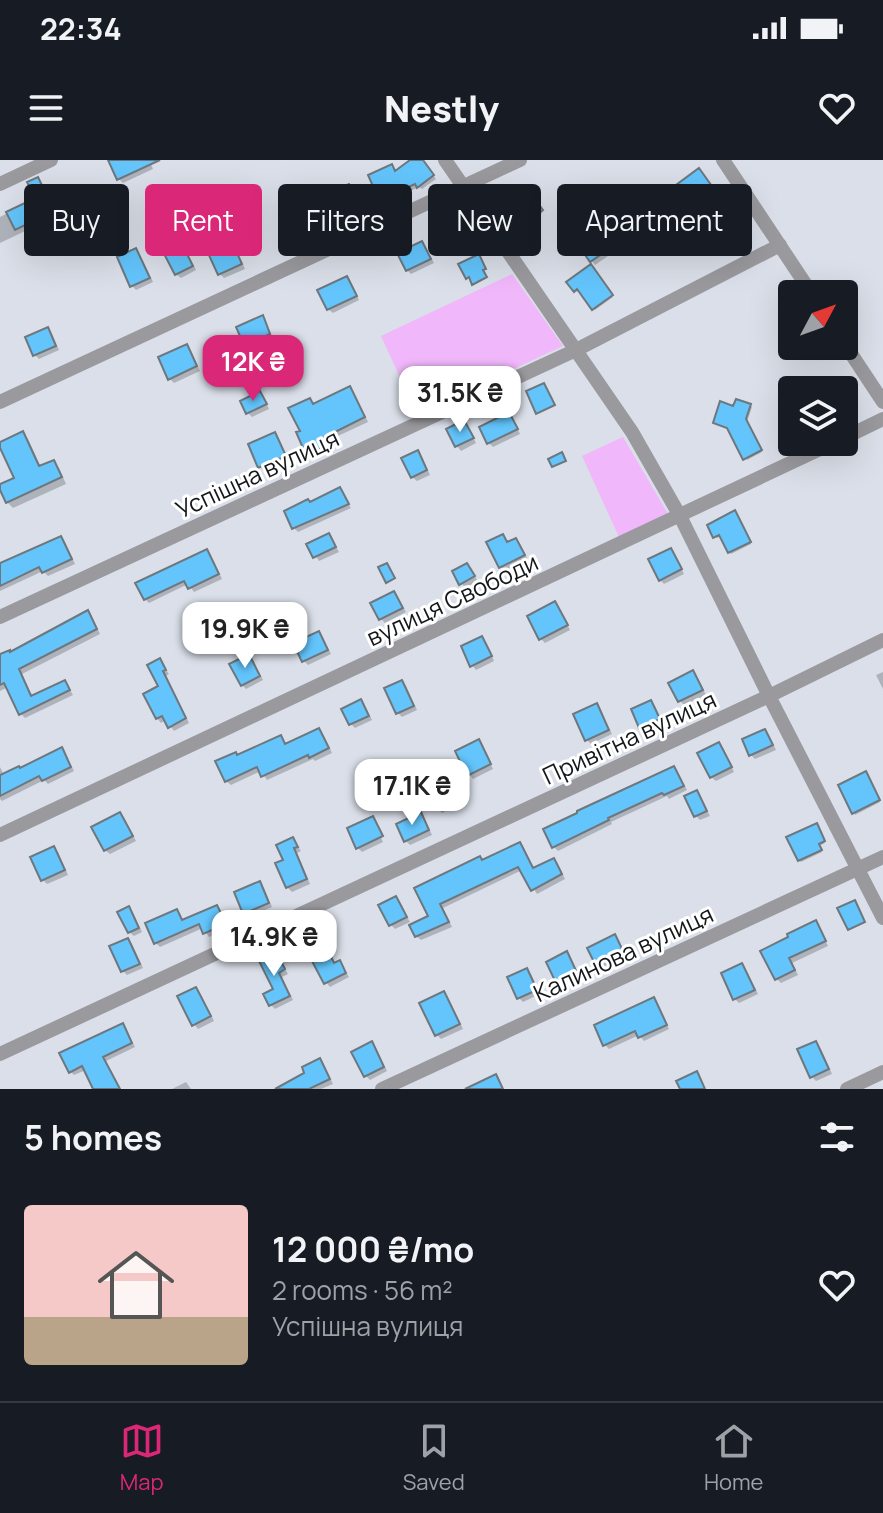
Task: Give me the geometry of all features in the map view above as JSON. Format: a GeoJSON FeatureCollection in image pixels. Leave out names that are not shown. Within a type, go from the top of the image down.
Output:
{"type":"FeatureCollection","features":[{"type":"Feature","properties":{"kind":"street"},"geometry":{"type":"LineString","coordinates":[[0,184],[51,160]]}},
{"type":"Feature","properties":{"kind":"street"},"geometry":{"type":"LineString","coordinates":[[445,160],[462,184]]}},
{"type":"Feature","properties":{"kind":"street"},"geometry":{"type":"LineString","coordinates":[[470,184],[520,160]]}},
{"type":"Feature","properties":{"kind":"street"},"geometry":{"type":"LineString","coordinates":[[723,160],[803,280]]}},
{"type":"Feature","properties":{"kind":"street"},"geometry":{"type":"LineString","coordinates":[[0,402],[428,204]]}},
{"type":"Feature","properties":{"kind":"street","name":"Успішна вулиця"},"geometry":{"type":"LineString","coordinates":[[0,617],[576,350],[780,245]]}},
{"type":"Feature","properties":{"kind":"street"},"geometry":{"type":"LineString","coordinates":[[511,256],[632,432],[680,516],[883,918]]}},
{"type":"Feature","properties":{"kind":"street"},"geometry":{"type":"LineString","coordinates":[[855,360],[883,402]]}},
{"type":"Feature","properties":{"kind":"street"},"geometry":{"type":"LineString","coordinates":[[858,431],[883,419]]}},
{"type":"Feature","properties":{"kind":"street","name":"вулиця Свободи"},"geometry":{"type":"LineString","coordinates":[[0,835],[806,456]]}},
{"type":"Feature","properties":{"kind":"street","name":"Привітна вулиця"},"geometry":{"type":"LineString","coordinates":[[0,1054],[883,640]]}},
{"type":"Feature","properties":{"kind":"street","name":"Калинова вулиця"},"geometry":{"type":"LineString","coordinates":[[382,1089],[883,857]]}},
{"type":"Feature","properties":{"kind":"street"},"geometry":{"type":"LineString","coordinates":[[847,1089],[883,1072]]}},
{"type":"Feature","properties":{"kind":"shaded area"},"geometry":{"type":"Polygon","coordinates":[[[512,274],[563,346],[417,414],[381,336],[512,274]]]}},
{"type":"Feature","properties":{"kind":"shaded area"},"geometry":{"type":"Polygon","coordinates":[[[623,437],[668,514],[619,537],[582,456],[623,437]]]}},
{"type":"Feature","properties":{"kind":"building"},"geometry":{"type":"Polygon","coordinates":[[[108,160],[160,160],[117,180],[108,160]]]}},
{"type":"Feature","properties":{"kind":"building"},"geometry":{"type":"Polygon","coordinates":[[[410,160],[423,160],[434,175],[417,188],[415,184],[372,184],[368,175],[392,164],[395,171],[410,160]]]}},
{"type":"Feature","properties":{"kind":"building"},"geometry":{"type":"Polygon","coordinates":[[[699,168],[710,184],[677,184],[699,168]]]}},
{"type":"Feature","properties":{"kind":"building"},"geometry":{"type":"Polygon","coordinates":[[[38,177],[41,184],[28,184],[38,177]]]}},
{"type":"Feature","properties":{"kind":"building"},"geometry":{"type":"Polygon","coordinates":[[[24,203],[24,226],[15,230],[6,212],[24,203]]]}},
{"type":"Feature","properties":{"kind":"building"},"geometry":{"type":"Polygon","coordinates":[[[422,241],[431,259],[406,271],[398,256],[412,256],[412,246],[422,241]]]}},
{"type":"Feature","properties":{"kind":"building"},"geometry":{"type":"Polygon","coordinates":[[[136,248],[150,278],[130,287],[117,257],[129,256],[129,251],[136,248]]]}},
{"type":"Feature","properties":{"kind":"building"},"geometry":{"type":"Polygon","coordinates":[[[165,256],[188,256],[193,266],[175,275],[165,256]]]}},
{"type":"Feature","properties":{"kind":"building"},"geometry":{"type":"Polygon","coordinates":[[[209,256],[238,256],[242,264],[218,275],[209,256]]]}},
{"type":"Feature","properties":{"kind":"building"},"geometry":{"type":"Polygon","coordinates":[[[480,256],[487,277],[472,285],[458,264],[480,256]]]}},
{"type":"Feature","properties":{"kind":"building"},"geometry":{"type":"Polygon","coordinates":[[[591,264],[613,295],[592,310],[577,289],[574,292],[566,282],[591,264]]]}},
{"type":"Feature","properties":{"kind":"building"},"geometry":{"type":"Polygon","coordinates":[[[347,276],[357,296],[327,310],[317,290],[347,276]]]}},
{"type":"Feature","properties":{"kind":"building"},"geometry":{"type":"Polygon","coordinates":[[[263,315],[270,334],[244,345],[236,327],[263,315]]]}},
{"type":"Feature","properties":{"kind":"building"},"geometry":{"type":"Polygon","coordinates":[[[48,327],[56,346],[33,356],[25,337],[48,327]]]}},
{"type":"Feature","properties":{"kind":"building"},"geometry":{"type":"Polygon","coordinates":[[[187,344],[197,366],[168,380],[158,357],[187,344]]]}},
{"type":"Feature","properties":{"kind":"building"},"geometry":{"type":"Polygon","coordinates":[[[289,359],[296,375],[278,383],[271,367],[289,359]]]}},
{"type":"Feature","properties":{"kind":"building"},"geometry":{"type":"Polygon","coordinates":[[[544,383],[555,405],[536,414],[526,391],[544,383]]]}},
{"type":"Feature","properties":{"kind":"building"},"geometry":{"type":"Polygon","coordinates":[[[350,386],[365,417],[323,438],[326,446],[306,455],[296,432],[300,431],[288,408],[310,398],[313,404],[350,386]]]}},
{"type":"Feature","properties":{"kind":"building"},"geometry":{"type":"Polygon","coordinates":[[[260,391],[267,404],[246,414],[240,401],[260,391]]]}},
{"type":"Feature","properties":{"kind":"building"},"geometry":{"type":"Polygon","coordinates":[[[736,399],[751,404],[746,419],[762,450],[743,460],[727,428],[713,423],[720,401],[733,406],[736,399]]]}},
{"type":"Feature","properties":{"kind":"building"},"geometry":{"type":"Polygon","coordinates":[[[509,412],[518,429],[487,444],[479,427],[509,412]]]}},
{"type":"Feature","properties":{"kind":"building"},"geometry":{"type":"Polygon","coordinates":[[[464,420],[474,438],[455,447],[446,429],[464,420]]]}},
{"type":"Feature","properties":{"kind":"building"},"geometry":{"type":"Polygon","coordinates":[[[23,431],[39,466],[54,460],[62,477],[6,503],[0,484],[14,478],[0,442],[23,431]]]}},
{"type":"Feature","properties":{"kind":"building"},"geometry":{"type":"Polygon","coordinates":[[[275,432],[286,456],[258,468],[248,444],[275,432]]]}},
{"type":"Feature","properties":{"kind":"building"},"geometry":{"type":"Polygon","coordinates":[[[418,450],[427,470],[411,478],[401,458],[418,450]]]}},
{"type":"Feature","properties":{"kind":"building"},"geometry":{"type":"Polygon","coordinates":[[[562,452],[566,461],[552,467],[548,459],[562,452]]]}},
{"type":"Feature","properties":{"kind":"building"},"geometry":{"type":"Polygon","coordinates":[[[340,487],[349,504],[292,529],[284,511],[340,487]]]}},
{"type":"Feature","properties":{"kind":"building"},"geometry":{"type":"Polygon","coordinates":[[[735,510],[751,542],[728,553],[719,535],[713,538],[707,525],[735,510]]]}},
{"type":"Feature","properties":{"kind":"building"},"geometry":{"type":"Polygon","coordinates":[[[329,533],[336,547],[313,558],[306,544],[329,533]]]}},
{"type":"Feature","properties":{"kind":"building"},"geometry":{"type":"Polygon","coordinates":[[[503,534],[507,542],[516,538],[525,555],[499,568],[486,542],[503,534]]]}},
{"type":"Feature","properties":{"kind":"building"},"geometry":{"type":"Polygon","coordinates":[[[61,536],[72,559],[42,573],[39,567],[0,586],[0,563],[61,536]]]}},
{"type":"Feature","properties":{"kind":"building"},"geometry":{"type":"Polygon","coordinates":[[[671,548],[682,569],[659,581],[648,559],[671,548]]]}},
{"type":"Feature","properties":{"kind":"building"},"geometry":{"type":"Polygon","coordinates":[[[207,549],[219,574],[188,589],[184,581],[144,600],[135,583],[207,549]]]}},
{"type":"Feature","properties":{"kind":"building"},"geometry":{"type":"Polygon","coordinates":[[[387,563],[395,578],[386,583],[378,567],[387,563]]]}},
{"type":"Feature","properties":{"kind":"building"},"geometry":{"type":"Polygon","coordinates":[[[467,563],[475,576],[459,585],[452,571],[467,563]]]}},
{"type":"Feature","properties":{"kind":"building"},"geometry":{"type":"Polygon","coordinates":[[[394,591],[403,608],[379,620],[370,603],[394,591]]]}},
{"type":"Feature","properties":{"kind":"building"},"geometry":{"type":"Polygon","coordinates":[[[555,601],[568,625],[539,640],[527,616],[555,601]]]}},
{"type":"Feature","properties":{"kind":"building"},"geometry":{"type":"Polygon","coordinates":[[[88,610],[97,629],[19,669],[31,696],[65,680],[70,690],[19,715],[4,683],[0,685],[0,654],[10,652],[88,610]]]}},
{"type":"Feature","properties":{"kind":"building"},"geometry":{"type":"Polygon","coordinates":[[[319,631],[328,650],[302,662],[293,643],[319,631]]]}},
{"type":"Feature","properties":{"kind":"building"},"geometry":{"type":"Polygon","coordinates":[[[482,636],[492,656],[470,667],[461,646],[482,636]]]}},
{"type":"Feature","properties":{"kind":"building"},"geometry":{"type":"Polygon","coordinates":[[[249,654],[260,676],[241,686],[229,664],[249,654]]]}},
{"type":"Feature","properties":{"kind":"building"},"geometry":{"type":"Polygon","coordinates":[[[160,658],[166,670],[163,671],[186,718],[168,728],[162,716],[156,719],[143,694],[158,686],[147,665],[160,658]]]}},
{"type":"Feature","properties":{"kind":"building"},"geometry":{"type":"Polygon","coordinates":[[[693,670],[703,690],[678,702],[668,683],[693,670]]]}},
{"type":"Feature","properties":{"kind":"building"},"geometry":{"type":"Polygon","coordinates":[[[402,680],[414,706],[396,714],[384,688],[402,680]]]}},
{"type":"Feature","properties":{"kind":"building"},"geometry":{"type":"Polygon","coordinates":[[[361,699],[369,716],[349,725],[341,709],[361,699]]]}},
{"type":"Feature","properties":{"kind":"building"},"geometry":{"type":"Polygon","coordinates":[[[651,700],[660,719],[639,728],[631,709],[651,700]]]}},
{"type":"Feature","properties":{"kind":"building"},"geometry":{"type":"Polygon","coordinates":[[[597,703],[609,730],[585,741],[573,714],[597,703]]]}},
{"type":"Feature","properties":{"kind":"building"},"geometry":{"type":"Polygon","coordinates":[[[319,728],[329,748],[261,777],[257,767],[225,782],[215,761],[236,752],[237,755],[281,735],[285,744],[319,728]]]}},
{"type":"Feature","properties":{"kind":"building"},"geometry":{"type":"Polygon","coordinates":[[[765,729],[773,745],[749,756],[742,739],[765,729]]]}},
{"type":"Feature","properties":{"kind":"building"},"geometry":{"type":"Polygon","coordinates":[[[479,739],[491,764],[467,776],[455,751],[479,739]]]}},
{"type":"Feature","properties":{"kind":"building"},"geometry":{"type":"Polygon","coordinates":[[[719,742],[732,767],[710,778],[697,753],[719,742]]]}},
{"type":"Feature","properties":{"kind":"building"},"geometry":{"type":"Polygon","coordinates":[[[62,747],[71,767],[42,781],[39,776],[0,796],[0,775],[62,747]]]}},
{"type":"Feature","properties":{"kind":"building"},"geometry":{"type":"Polygon","coordinates":[[[674,766],[684,786],[608,818],[552,848],[543,829],[674,766]]]}},
{"type":"Feature","properties":{"kind":"building"},"geometry":{"type":"Polygon","coordinates":[[[866,771],[880,800],[852,814],[838,785],[866,771]]]}},
{"type":"Feature","properties":{"kind":"building"},"geometry":{"type":"Polygon","coordinates":[[[455,781],[463,796],[436,810],[428,796],[455,781]]]}},
{"type":"Feature","properties":{"kind":"building"},"geometry":{"type":"Polygon","coordinates":[[[697,790],[707,811],[694,817],[684,796],[697,790]]]}},
{"type":"Feature","properties":{"kind":"building"},"geometry":{"type":"Polygon","coordinates":[[[120,812],[133,836],[104,851],[91,827],[120,812]]]}},
{"type":"Feature","properties":{"kind":"building"},"geometry":{"type":"Polygon","coordinates":[[[421,812],[429,830],[404,842],[396,824],[421,812]]]}},
{"type":"Feature","properties":{"kind":"building"},"geometry":{"type":"Polygon","coordinates":[[[373,816],[383,836],[356,849],[347,828],[373,816]]]}},
{"type":"Feature","properties":{"kind":"building"},"geometry":{"type":"Polygon","coordinates":[[[817,823],[825,841],[819,844],[822,850],[798,861],[786,837],[817,823]]]}},
{"type":"Feature","properties":{"kind":"building"},"geometry":{"type":"Polygon","coordinates":[[[293,837],[298,847],[294,848],[307,879],[286,888],[275,863],[283,860],[276,845],[293,837]]]}},
{"type":"Feature","properties":{"kind":"building"},"geometry":{"type":"Polygon","coordinates":[[[520,842],[533,868],[554,858],[562,874],[531,891],[518,867],[440,904],[449,922],[415,937],[409,925],[428,916],[414,888],[480,856],[482,860],[520,842]]]}},
{"type":"Feature","properties":{"kind":"building"},"geometry":{"type":"Polygon","coordinates":[[[54,846],[65,870],[41,881],[30,857],[54,846]]]}},
{"type":"Feature","properties":{"kind":"building"},"geometry":{"type":"Polygon","coordinates":[[[260,881],[269,903],[243,914],[234,892],[260,881]]]}},
{"type":"Feature","properties":{"kind":"building"},"geometry":{"type":"Polygon","coordinates":[[[396,896],[407,917],[389,926],[378,905],[396,896]]]}},
{"type":"Feature","properties":{"kind":"building"},"geometry":{"type":"Polygon","coordinates":[[[855,900],[865,922],[848,930],[837,908],[855,900]]]}},
{"type":"Feature","properties":{"kind":"building"},"geometry":{"type":"Polygon","coordinates":[[[217,905],[226,924],[203,934],[199,924],[154,944],[145,923],[177,909],[182,920],[217,905]]]}},
{"type":"Feature","properties":{"kind":"building"},"geometry":{"type":"Polygon","coordinates":[[[129,906],[139,928],[128,933],[117,912],[129,906]]]}},
{"type":"Feature","properties":{"kind":"building"},"geometry":{"type":"Polygon","coordinates":[[[816,920],[826,941],[789,958],[795,970],[775,980],[760,951],[816,920]]]}},
{"type":"Feature","properties":{"kind":"building"},"geometry":{"type":"Polygon","coordinates":[[[319,931],[334,963],[340,960],[346,973],[324,984],[301,940],[319,931]]]}},
{"type":"Feature","properties":{"kind":"building"},"geometry":{"type":"Polygon","coordinates":[[[615,934],[623,951],[595,964],[587,948],[615,934]]]}},
{"type":"Feature","properties":{"kind":"building"},"geometry":{"type":"Polygon","coordinates":[[[128,938],[140,964],[121,972],[109,946],[128,938]]]}},
{"type":"Feature","properties":{"kind":"building"},"geometry":{"type":"Polygon","coordinates":[[[275,950],[285,969],[279,973],[290,996],[269,1006],[263,994],[273,989],[258,959],[275,950]]]}},
{"type":"Feature","properties":{"kind":"building"},"geometry":{"type":"Polygon","coordinates":[[[567,951],[577,973],[556,983],[546,962],[567,951]]]}},
{"type":"Feature","properties":{"kind":"building"},"geometry":{"type":"Polygon","coordinates":[[[742,963],[755,990],[733,1000],[721,973],[742,963]]]}},
{"type":"Feature","properties":{"kind":"building"},"geometry":{"type":"Polygon","coordinates":[[[527,968],[537,990],[517,999],[507,977],[527,968]]]}},
{"type":"Feature","properties":{"kind":"building"},"geometry":{"type":"Polygon","coordinates":[[[196,987],[211,1016],[192,1026],[177,996],[196,987]]]}},
{"type":"Feature","properties":{"kind":"building"},"geometry":{"type":"Polygon","coordinates":[[[444,991],[460,1024],[435,1036],[419,1003],[444,991]]]}},
{"type":"Feature","properties":{"kind":"building"},"geometry":{"type":"Polygon","coordinates":[[[654,997],[667,1025],[638,1038],[635,1031],[603,1046],[594,1025],[654,997]]]}},
{"type":"Feature","properties":{"kind":"building"},"geometry":{"type":"Polygon","coordinates":[[[123,1023],[132,1043],[103,1057],[120,1089],[93,1089],[82,1066],[69,1073],[59,1053],[123,1023]]]}},
{"type":"Feature","properties":{"kind":"building"},"geometry":{"type":"Polygon","coordinates":[[[372,1041],[384,1067],[364,1077],[351,1052],[372,1041]]]}},
{"type":"Feature","properties":{"kind":"building"},"geometry":{"type":"Polygon","coordinates":[[[816,1041],[829,1069],[810,1078],[797,1049],[816,1041]]]}},
{"type":"Feature","properties":{"kind":"building"},"geometry":{"type":"Polygon","coordinates":[[[320,1058],[330,1079],[309,1089],[275,1089],[304,1073],[302,1067],[320,1058]]]}},
{"type":"Feature","properties":{"kind":"building"},"geometry":{"type":"Polygon","coordinates":[[[697,1071],[705,1089],[680,1089],[676,1081],[697,1071]]]}},
{"type":"Feature","properties":{"kind":"building"},"geometry":{"type":"Polygon","coordinates":[[[496,1074],[503,1089],[465,1089],[496,1074]]]}}]}
